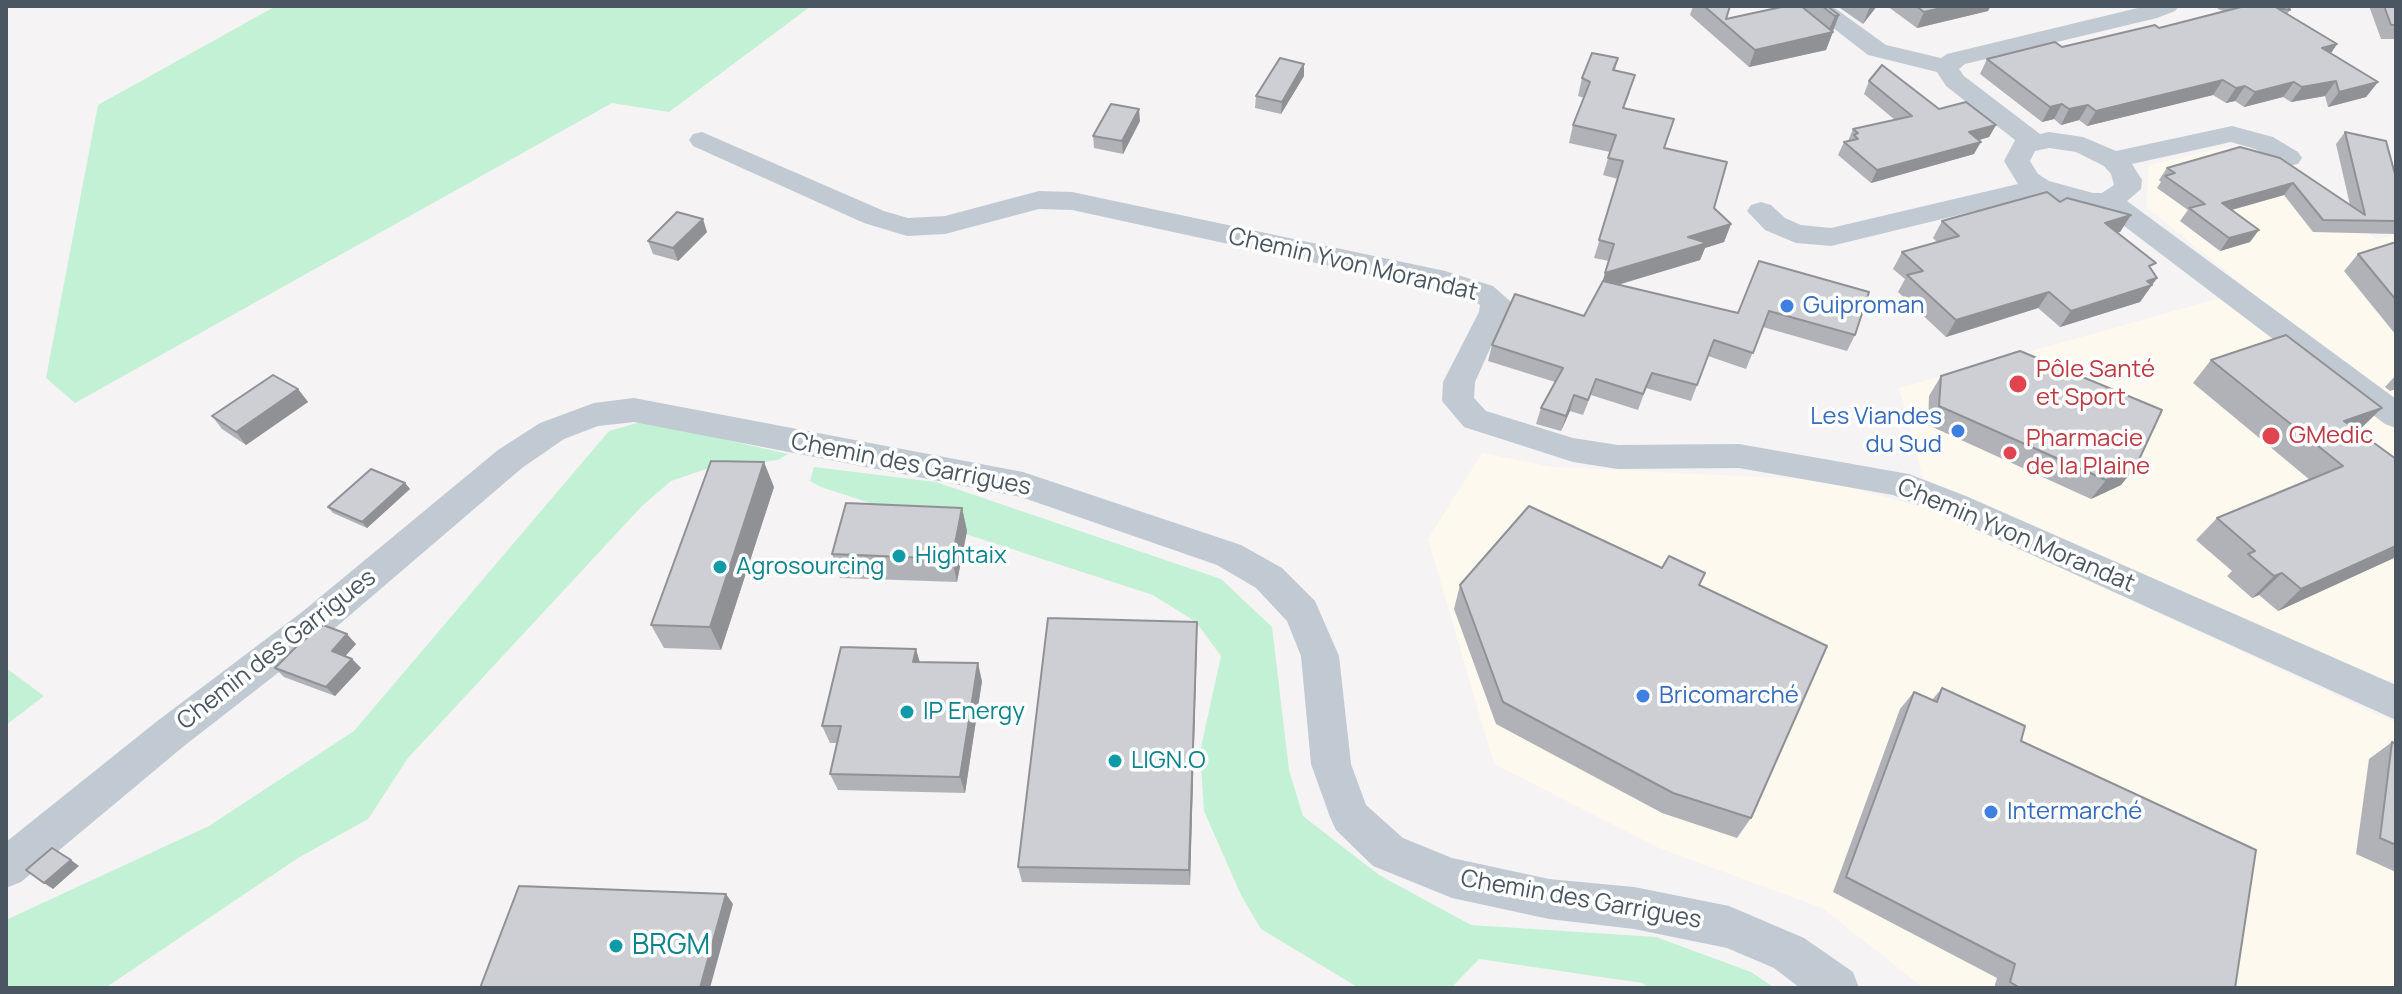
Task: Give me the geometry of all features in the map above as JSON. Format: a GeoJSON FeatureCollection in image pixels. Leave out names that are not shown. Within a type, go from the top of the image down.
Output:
{"type":"FeatureCollection","features":[{"type":"Feature","properties":{"kind":"street"},"geometry":{"type":"LineString","coordinates":[[1817,6],[1877,50],[1946,67],[1955,81],[2034,142]]}},
{"type":"Feature","properties":{"kind":"street"},"geometry":{"type":"LineString","coordinates":[[1946,67],[1956,59],[2135,17],[2167,6]]}},
{"type":"Feature","properties":{"kind":"street"},"geometry":{"type":"LineString","coordinates":[[2113,160],[2232,134],[2264,143],[2289,158]]}},
{"type":"Feature","properties":{"kind":"street","name":"Chemin Yvon Morandat"},"geometry":{"type":"LineString","coordinates":[[702,140],[874,217],[907,227],[945,225],[1039,200],[1072,201],[1445,281],[1483,293],[1496,302],[1494,312],[1459,382],[1458,401],[1475,419],[1573,450],[1618,457],[1739,456],[1897,483],[1954,505],[2396,703]]}},
{"type":"Feature","properties":{"kind":"street"},"geometry":{"type":"LineString","coordinates":[[2109,201],[2127,189],[2128,180],[2113,160],[2074,143],[2034,142],[2024,146],[2017,161],[2028,179],[2039,187],[2075,200],[2109,201],[2396,416]]}},
{"type":"Feature","properties":{"kind":"street"},"geometry":{"type":"LineString","coordinates":[[1761,211],[1775,224],[1796,234],[1831,237],[2039,187]]}},
{"type":"Feature","properties":{"kind":"street","name":"Chemin des Garrigues"},"geometry":{"type":"LineString","coordinates":[[6,868],[170,734],[315,623],[510,459],[552,431],[594,415],[634,410],[1023,485],[1229,555],[1269,578],[1302,612],[1320,656],[1331,764],[1350,817],[1388,852],[1452,878],[1549,899],[1634,908],[1729,927],[1789,953],[1837,988]]}},
{"type":"Feature","properties":{"kind":"shaded area"},"geometry":{"type":"Polygon","coordinates":[[[2225,147],[2265,161],[2376,239],[2396,235],[2396,681],[2365,678],[2288,638],[1923,479],[1899,388],[2249,290],[2146,207],[2149,165],[2225,147]]]}},
{"type":"Feature","properties":{"kind":"shaded area"},"geometry":{"type":"Polygon","coordinates":[[[1482,453],[1553,467],[1823,480],[1940,512],[2396,723],[2396,988],[1924,988],[1822,908],[1659,848],[1494,764],[1428,539],[1482,453]]]}},
{"type":"Feature","properties":{"kind":"green space"},"geometry":{"type":"Polygon","coordinates":[[[276,6],[811,6],[669,112],[612,103],[75,403],[46,378],[98,105],[276,6]]]}},
{"type":"Feature","properties":{"kind":"green space"},"geometry":{"type":"Polygon","coordinates":[[[644,421],[788,454],[778,460],[706,469],[671,481],[642,506],[408,758],[368,819],[298,858],[105,988],[6,988],[6,920],[209,826],[354,731],[609,431],[644,421]]]}},
{"type":"Feature","properties":{"kind":"green space"},"geometry":{"type":"Polygon","coordinates":[[[814,467],[936,482],[1221,579],[1272,627],[1289,770],[1303,816],[1379,875],[1471,925],[1656,937],[1751,972],[1775,988],[1649,988],[1642,983],[1479,959],[1451,988],[1359,988],[1261,929],[1241,895],[1204,811],[1200,752],[1221,656],[1196,622],[1153,595],[821,487],[810,481],[814,467]]]}},
{"type":"Feature","properties":{"kind":"green space"},"geometry":{"type":"Polygon","coordinates":[[[6,668],[44,696],[6,725],[6,668]]]}},
{"type":"Feature","properties":{"kind":"building"},"geometry":{"type":"Polygon","coordinates":[[[1704,6],[1730,6],[1726,19],[1786,6],[1801,6],[1833,32],[1755,50],[1704,6]]]}},
{"type":"Feature","properties":{"kind":"building"},"geometry":{"type":"Polygon","coordinates":[[[1822,6],[1827,6],[1839,15],[1835,16],[1822,6]]]}},
{"type":"Feature","properties":{"kind":"building"},"geometry":{"type":"Polygon","coordinates":[[[1916,6],[1950,6],[1924,12],[1916,6]]]}},
{"type":"Feature","properties":{"kind":"building"},"geometry":{"type":"Polygon","coordinates":[[[2245,6],[2288,6],[2290,10],[2277,8],[2337,44],[2322,48],[2378,82],[2339,92],[2336,81],[2302,87],[2294,82],[2255,92],[2245,86],[2236,88],[2223,80],[2096,111],[2088,105],[2069,109],[2062,104],[2050,107],[1987,59],[2055,42],[2062,47],[2155,25],[2159,28],[2245,6]]]}},
{"type":"Feature","properties":{"kind":"building"},"geometry":{"type":"Polygon","coordinates":[[[2384,6],[2396,6],[2396,25],[2391,25],[2384,6]]]}},
{"type":"Feature","properties":{"kind":"building"},"geometry":{"type":"Polygon","coordinates":[[[1592,53],[1618,58],[1613,70],[1635,75],[1623,108],[1674,119],[1664,148],[1727,162],[1714,208],[1731,224],[1688,237],[1707,243],[1605,273],[1614,244],[1599,240],[1623,161],[1608,158],[1616,135],[1573,125],[1590,82],[1582,78],[1592,53]]]}},
{"type":"Feature","properties":{"kind":"building"},"geometry":{"type":"Polygon","coordinates":[[[1280,58],[1304,64],[1282,102],[1256,96],[1280,58]]]}},
{"type":"Feature","properties":{"kind":"building"},"geometry":{"type":"Polygon","coordinates":[[[1882,65],[1939,109],[1966,102],[1996,125],[1969,132],[1981,142],[1877,170],[1844,142],[1858,139],[1854,135],[1858,133],[1853,129],[1912,116],[1869,81],[1882,65]]]}},
{"type":"Feature","properties":{"kind":"building"},"geometry":{"type":"Polygon","coordinates":[[[1111,104],[1139,109],[1122,141],[1093,136],[1111,104]]]}},
{"type":"Feature","properties":{"kind":"building"},"geometry":{"type":"Polygon","coordinates":[[[2345,132],[2386,141],[2396,178],[2396,221],[2323,220],[2293,183],[2222,203],[2259,230],[2229,238],[2189,208],[2205,204],[2165,176],[2175,173],[2167,168],[2240,147],[2280,158],[2365,215],[2345,132]]]}},
{"type":"Feature","properties":{"kind":"building"},"geometry":{"type":"Polygon","coordinates":[[[2047,192],[2060,202],[2067,198],[2131,215],[2105,223],[2156,263],[2149,266],[2157,278],[2147,281],[2152,285],[2071,311],[2049,292],[1956,320],[1907,275],[1923,271],[1902,252],[1959,236],[1942,221],[2047,192]]]}},
{"type":"Feature","properties":{"kind":"building"},"geometry":{"type":"Polygon","coordinates":[[[677,212],[703,219],[673,248],[648,241],[677,212]]]}},
{"type":"Feature","properties":{"kind":"building"},"geometry":{"type":"Polygon","coordinates":[[[2396,242],[2396,300],[2358,254],[2396,242]]]}},
{"type":"Feature","properties":{"kind":"building"},"geometry":{"type":"Polygon","coordinates":[[[1759,261],[1869,292],[1855,335],[1769,311],[1753,353],[1714,340],[1697,385],[1652,373],[1643,394],[1596,379],[1588,400],[1574,395],[1566,416],[1541,408],[1563,368],[1492,345],[1515,294],[1584,316],[1603,281],[1738,313],[1759,261]]]}},
{"type":"Feature","properties":{"kind":"building"},"geometry":{"type":"Polygon","coordinates":[[[2286,335],[2382,408],[2344,421],[2396,459],[2396,546],[2301,589],[2282,573],[2274,576],[2248,554],[2255,551],[2217,518],[2343,466],[2211,360],[2286,335]]]}},
{"type":"Feature","properties":{"kind":"building"},"geometry":{"type":"Polygon","coordinates":[[[2020,351],[2162,410],[2136,466],[2106,480],[1939,406],[1941,376],[2020,351]]]}},
{"type":"Feature","properties":{"kind":"building"},"geometry":{"type":"Polygon","coordinates":[[[273,375],[298,389],[236,432],[212,416],[273,375]]]}},
{"type":"Feature","properties":{"kind":"building"},"geometry":{"type":"Polygon","coordinates":[[[711,461],[764,462],[710,627],[651,625],[711,461]]]}},
{"type":"Feature","properties":{"kind":"building"},"geometry":{"type":"Polygon","coordinates":[[[371,469],[405,483],[362,522],[328,507],[371,469]]]}},
{"type":"Feature","properties":{"kind":"building"},"geometry":{"type":"Polygon","coordinates":[[[846,503],[962,508],[952,559],[832,554],[846,503]]]}},
{"type":"Feature","properties":{"kind":"building","name":"Bricomarché"},"geometry":{"type":"Polygon","coordinates":[[[1529,506],[1662,568],[1669,556],[1705,573],[1699,585],[1827,646],[1751,818],[1673,793],[1503,702],[1460,585],[1529,506]]]}},
{"type":"Feature","properties":{"kind":"building","name":"LIGN.O"},"geometry":{"type":"Polygon","coordinates":[[[1048,618],[1197,622],[1189,870],[1018,867],[1048,618]]]}},
{"type":"Feature","properties":{"kind":"building"},"geometry":{"type":"Polygon","coordinates":[[[323,625],[347,634],[332,651],[352,659],[326,687],[275,668],[298,645],[323,625]]]}},
{"type":"Feature","properties":{"kind":"building","name":"IP Energy"},"geometry":{"type":"Polygon","coordinates":[[[841,647],[916,649],[913,662],[978,663],[960,777],[830,774],[841,726],[822,726],[841,647]]]}},
{"type":"Feature","properties":{"kind":"building","name":"Intermarché"},"geometry":{"type":"Polygon","coordinates":[[[1942,688],[2025,726],[2021,741],[2256,850],[2235,988],[2020,988],[2010,982],[2015,964],[1846,877],[1914,692],[1937,702],[1942,688]]]}},
{"type":"Feature","properties":{"kind":"building"},"geometry":{"type":"Polygon","coordinates":[[[2392,742],[2396,744],[2396,845],[2380,838],[2392,742]]]}},
{"type":"Feature","properties":{"kind":"building"},"geometry":{"type":"Polygon","coordinates":[[[52,848],[71,860],[44,883],[26,870],[52,848]]]}},
{"type":"Feature","properties":{"kind":"building","name":"BRGM"},"geometry":{"type":"Polygon","coordinates":[[[519,886],[726,894],[700,988],[480,988],[519,886]]]}},
{"type":"Feature","properties":{"kind":"place","name":"Guiproman"},"geometry":{"type":"Point","coordinates":[1787,306]}},
{"type":"Feature","properties":{"kind":"place","name":"Pôle Santé et Sport"},"geometry":{"type":"Point","coordinates":[2018,384]}},
{"type":"Feature","properties":{"kind":"place","name":"Les Viandes du Sud"},"geometry":{"type":"Point","coordinates":[1958,431]}},
{"type":"Feature","properties":{"kind":"place","name":"GMedic"},"geometry":{"type":"Point","coordinates":[2271,436]}},
{"type":"Feature","properties":{"kind":"place","name":"Pharmacie de la Plaine"},"geometry":{"type":"Point","coordinates":[2010,453]}},
{"type":"Feature","properties":{"kind":"place","name":"Hightaix"},"geometry":{"type":"Point","coordinates":[899,556]}},
{"type":"Feature","properties":{"kind":"place","name":"Agrosourcing"},"geometry":{"type":"Point","coordinates":[720,567]}},
{"type":"Feature","properties":{"kind":"place","name":"Bricomarché"},"geometry":{"type":"Point","coordinates":[1643,696]}},
{"type":"Feature","properties":{"kind":"place","name":"IP Energy"},"geometry":{"type":"Point","coordinates":[907,712]}},
{"type":"Feature","properties":{"kind":"place","name":"LIGN.O"},"geometry":{"type":"Point","coordinates":[1115,761]}},
{"type":"Feature","properties":{"kind":"place","name":"Intermarché"},"geometry":{"type":"Point","coordinates":[1991,812]}},
{"type":"Feature","properties":{"kind":"place","name":"BRGM"},"geometry":{"type":"Point","coordinates":[616,946]}}]}
